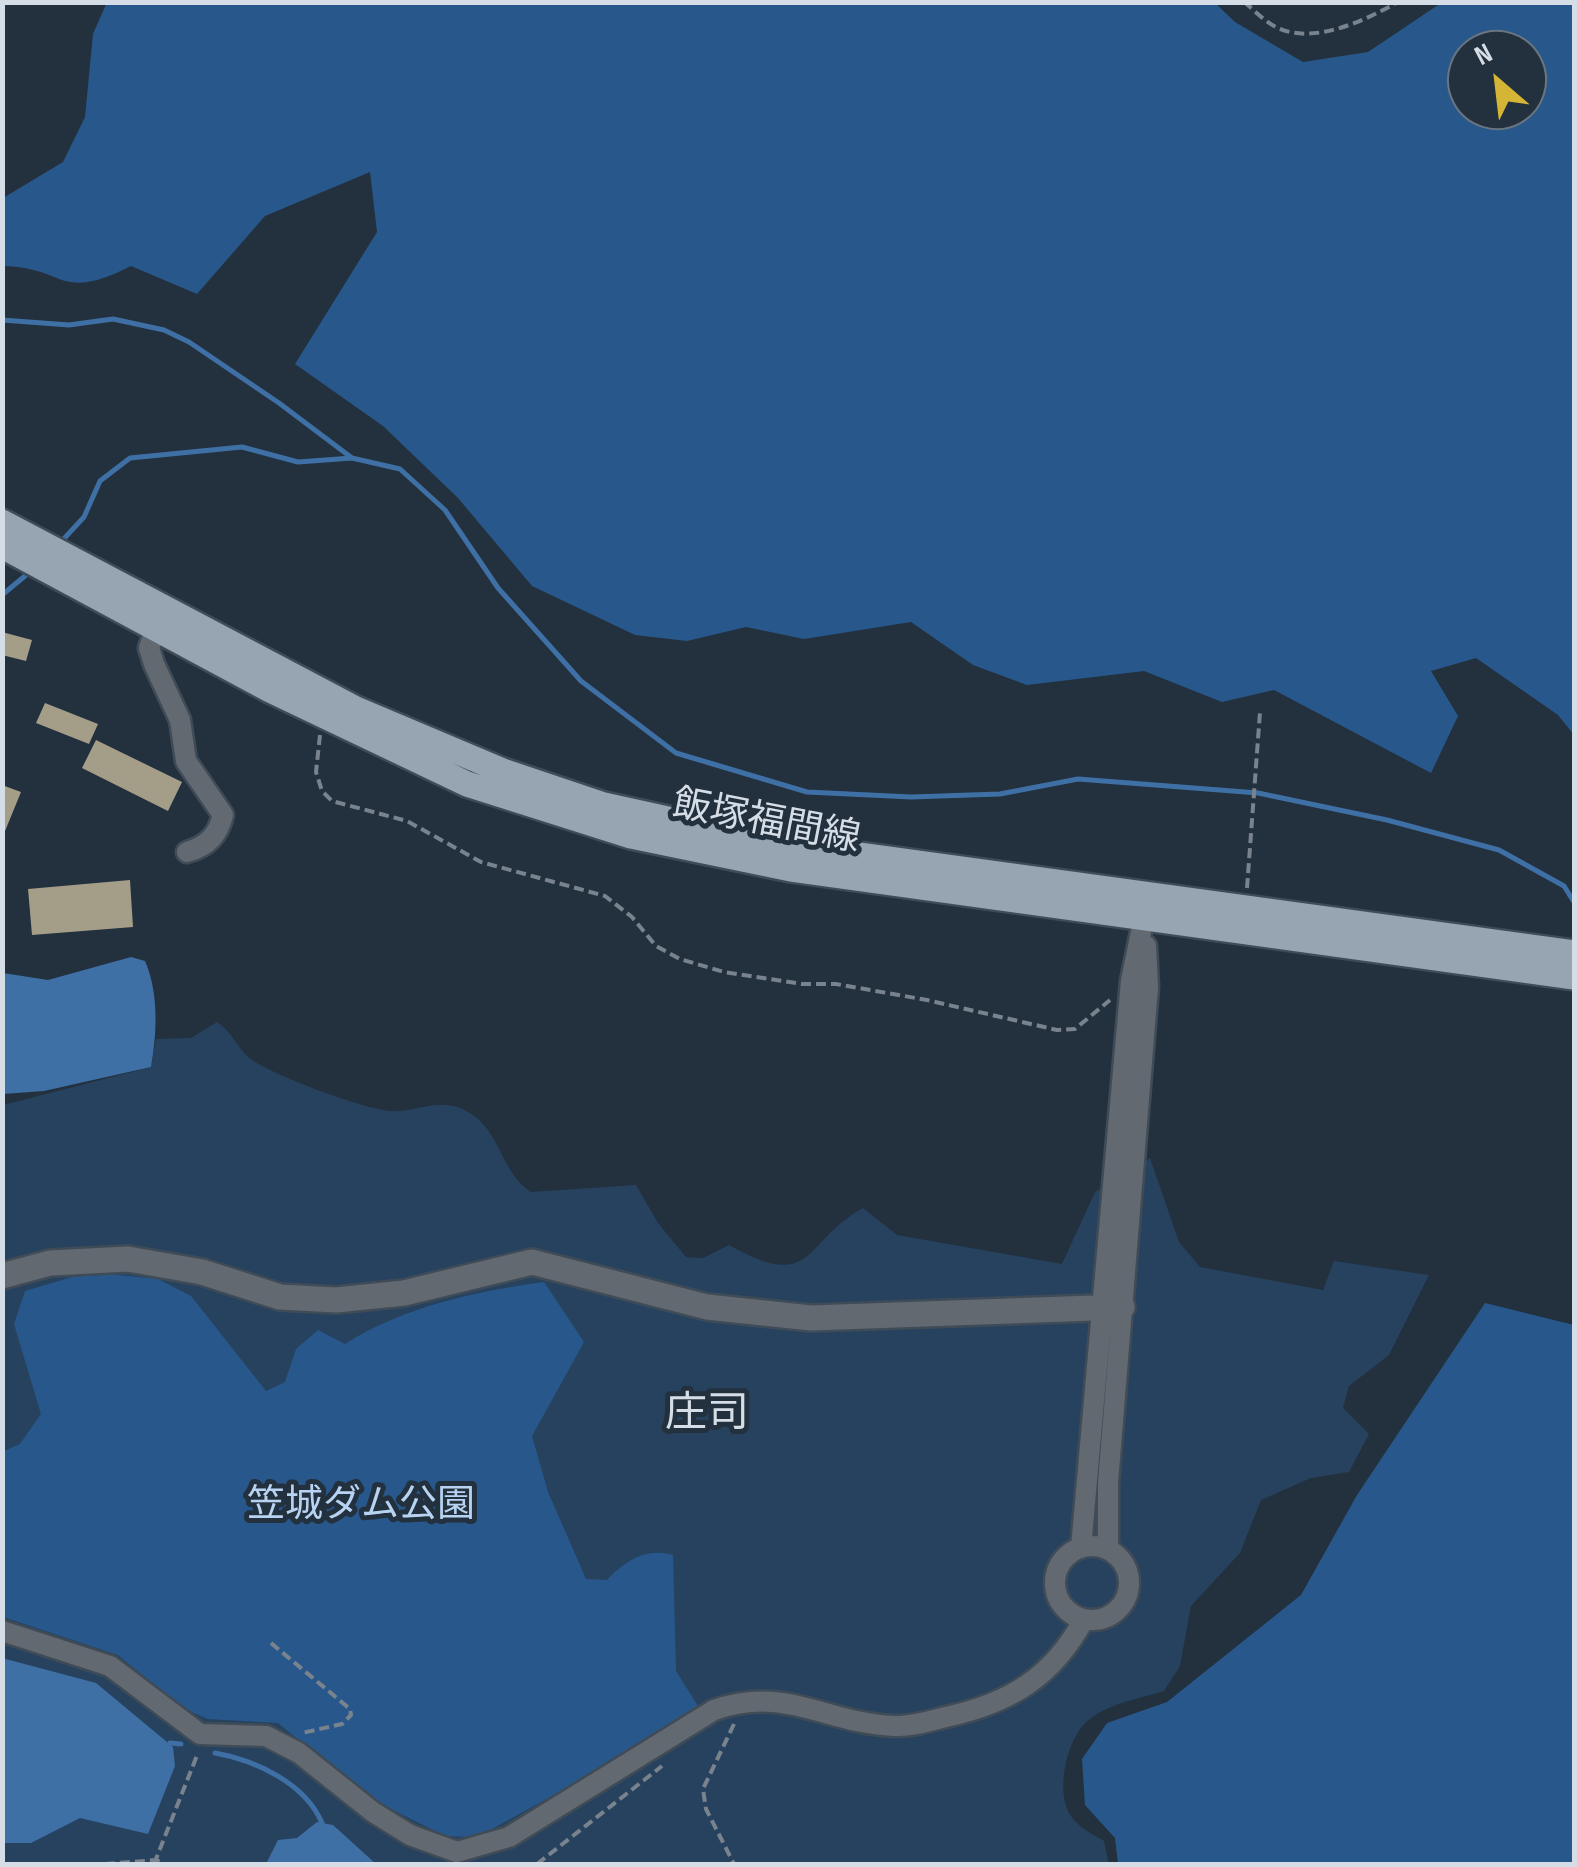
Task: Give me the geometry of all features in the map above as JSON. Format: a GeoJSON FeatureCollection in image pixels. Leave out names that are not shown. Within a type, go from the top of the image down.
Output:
{"type":"FeatureCollection","features":[{"type":"Feature","properties":{"kind":"main road","name":"飯塚福間線"},"geometry":{"type":"LineString","coordinates":[[2,522],[17,546],[158,618],[322,715],[467,784],[631,836],[791,869],[1146,907],[1246,908],[1574,953]]}},
{"type":"Feature","properties":{"kind":"main road","name":"飯塚福間線"},"geometry":{"type":"LineString","coordinates":[[158,618],[407,732],[604,805],[786,845],[1574,977]]}},
{"type":"Feature","properties":{"kind":"street"},"geometry":{"type":"LineString","coordinates":[[158,618],[149,648],[180,720],[186,761],[223,815],[214,836],[187,852]]}},
{"type":"Feature","properties":{"kind":"street"},"geometry":{"type":"LineString","coordinates":[[1108,1550],[1113,1308],[1131,981],[1146,907]]}},
{"type":"Feature","properties":{"kind":"street"},"geometry":{"type":"LineString","coordinates":[[1081,1548],[1113,1308],[1148,987],[1146,907]]}},
{"type":"Feature","properties":{"kind":"street"},"geometry":{"type":"LineString","coordinates":[[2,1276],[50,1262],[128,1259],[202,1272],[280,1297],[336,1300],[404,1294],[532,1262],[707,1307],[811,1318],[1113,1308]]}},
{"type":"Feature","properties":{"kind":"street"},"geometry":{"type":"LineString","coordinates":[[2,1631],[110,1666],[200,1734],[273,1740],[298,1753],[385,1820],[442,1850],[457,1852],[509,1837],[714,1710],[748,1698],[895,1726],[976,1710],[1030,1686],[1050,1669],[1084,1620],[1108,1616],[1124,1600],[1128,1589],[1125,1566],[1108,1550],[1081,1548],[1061,1562],[1054,1582],[1060,1602],[1084,1620]]}},
{"type":"Feature","properties":{"kind":"path"},"geometry":{"type":"LineString","coordinates":[[1244,2],[1278,29],[1312,34],[1372,17],[1398,2]]}},
{"type":"Feature","properties":{"kind":"path"},"geometry":{"type":"LineString","coordinates":[[1246,908],[1260,712]]}},
{"type":"Feature","properties":{"kind":"path"},"geometry":{"type":"LineString","coordinates":[[322,715],[316,772],[332,801],[407,821],[480,862],[605,896],[656,946],[680,959],[724,972],[802,984],[836,984],[927,1000],[1057,1030],[1075,1029],[1131,981]]}},
{"type":"Feature","properties":{"kind":"path"},"geometry":{"type":"LineString","coordinates":[[270,1643],[347,1704],[351,1714],[342,1724],[273,1740]]}},
{"type":"Feature","properties":{"kind":"path"},"geometry":{"type":"LineString","coordinates":[[734,1864],[713,1824],[703,1789],[748,1698]]}},
{"type":"Feature","properties":{"kind":"path"},"geometry":{"type":"LineString","coordinates":[[155,1862],[196,1763],[200,1734]]}},
{"type":"Feature","properties":{"kind":"path"},"geometry":{"type":"LineString","coordinates":[[536,1864],[664,1765]]}},
{"type":"Feature","properties":{"kind":"path"},"geometry":{"type":"LineString","coordinates":[[105,1864],[165,1864]]}},
{"type":"Feature","properties":{"kind":"green space"},"geometry":{"type":"Polygon","coordinates":[[[107,2],[1215,3],[1235,22],[1303,62],[1368,52],[1441,3],[1574,3],[1574,735],[1558,715],[1476,658],[1431,671],[1458,716],[1431,773],[1274,690],[1222,702],[1144,671],[1027,685],[973,665],[911,622],[804,639],[746,627],[687,641],[635,635],[532,586],[458,498],[383,426],[295,364],[377,232],[370,172],[265,216],[197,294],[131,266],[107,277],[75,283],[3,266],[3,198],[63,162],[85,117],[93,34],[107,2]]]}},
{"type":"Feature","properties":{"kind":"green space","name":"笠城ダム公園"},"geometry":{"type":"Polygon","coordinates":[[[217,1022],[257,1063],[338,1097],[390,1111],[444,1105],[466,1111],[486,1127],[515,1176],[531,1192],[636,1185],[658,1223],[686,1257],[703,1258],[729,1245],[757,1259],[778,1265],[794,1264],[863,1208],[897,1235],[1062,1264],[1095,1192],[1150,1158],[1179,1242],[1200,1267],[1323,1290],[1334,1261],[1429,1275],[1389,1355],[1349,1386],[1343,1408],[1369,1434],[1349,1472],[1311,1478],[1261,1500],[1240,1553],[1191,1606],[1180,1666],[1164,1691],[1099,1713],[1076,1736],[1066,1761],[1065,1800],[1075,1821],[1104,1841],[1109,1864],[3,1864],[3,1105],[151,1067],[156,1039],[191,1038],[217,1022]]]}},
{"type":"Feature","properties":{"kind":"green space"},"geometry":{"type":"Polygon","coordinates":[[[108,1274],[158,1279],[191,1296],[266,1391],[285,1382],[296,1349],[318,1330],[345,1344],[391,1320],[441,1302],[544,1282],[584,1342],[532,1436],[548,1492],[586,1579],[607,1580],[645,1554],[673,1555],[676,1671],[698,1706],[603,1768],[492,1829],[468,1837],[445,1836],[369,1798],[278,1723],[208,1719],[184,1709],[118,1655],[3,1617],[2,1452],[20,1444],[41,1414],[14,1324],[25,1291],[72,1277],[108,1274]]]}},
{"type":"Feature","properties":{"kind":"green space"},"geometry":{"type":"Polygon","coordinates":[[[1485,1303],[1574,1325],[1574,1864],[1118,1864],[1115,1838],[1085,1805],[1082,1759],[1107,1723],[1167,1702],[1301,1595],[1357,1495],[1485,1303]]]}},
{"type":"Feature","properties":{"kind":"shaded area"},"geometry":{"type":"Polygon","coordinates":[[[131,957],[145,961],[153,986],[155,1027],[151,1067],[44,1091],[3,1094],[3,973],[48,980],[131,957]]]}},
{"type":"Feature","properties":{"kind":"shaded area"},"geometry":{"type":"Polygon","coordinates":[[[2,1658],[96,1683],[173,1747],[175,1766],[148,1834],[80,1818],[31,1843],[3,1843],[2,1658]]]}},
{"type":"Feature","properties":{"kind":"shaded area"},"geometry":{"type":"Polygon","coordinates":[[[317,1822],[333,1825],[376,1864],[266,1864],[278,1840],[297,1838],[317,1822]]]}},
{"type":"Feature","properties":{"kind":"building"},"geometry":{"type":"Polygon","coordinates":[[[2,632],[32,640],[26,661],[2,655],[2,632]]]}},
{"type":"Feature","properties":{"kind":"building"},"geometry":{"type":"Polygon","coordinates":[[[45,703],[98,724],[89,744],[36,723],[45,703]]]}},
{"type":"Feature","properties":{"kind":"building"},"geometry":{"type":"Polygon","coordinates":[[[96,740],[182,782],[168,811],[82,768],[96,740]]]}},
{"type":"Feature","properties":{"kind":"building"},"geometry":{"type":"Polygon","coordinates":[[[2,785],[21,792],[3,836],[2,836],[2,785]]]}},
{"type":"Feature","properties":{"kind":"building"},"geometry":{"type":"Polygon","coordinates":[[[130,880],[133,927],[32,935],[28,889],[130,880]]]}},
{"type":"Feature","properties":{"kind":"waterway"},"geometry":{"type":"LineString","coordinates":[[2,320],[69,325],[113,319],[164,330],[189,342],[279,403],[352,458]]}},
{"type":"Feature","properties":{"kind":"waterway"},"geometry":{"type":"LineString","coordinates":[[60,543],[84,517],[100,481],[130,458],[242,447],[298,462],[352,458],[400,469],[445,510],[498,588],[581,681],[676,753],[807,792],[911,797],[1000,794],[1078,779],[1258,793],[1387,820],[1499,850],[1564,886],[1574,902]]}},
{"type":"Feature","properties":{"kind":"waterway"},"geometry":{"type":"LineString","coordinates":[[2,595],[31,571]]}},
{"type":"Feature","properties":{"kind":"waterway"},"geometry":{"type":"LineString","coordinates":[[170,1743],[181,1744]]}},
{"type":"Feature","properties":{"kind":"waterway"},"geometry":{"type":"LineString","coordinates":[[215,1753],[246,1761],[291,1785],[304,1796],[322,1823]]}},
{"type":"Feature","properties":{"kind":"district","name":"庄司"},"geometry":{"type":"Point","coordinates":[707,1415]}}]}
